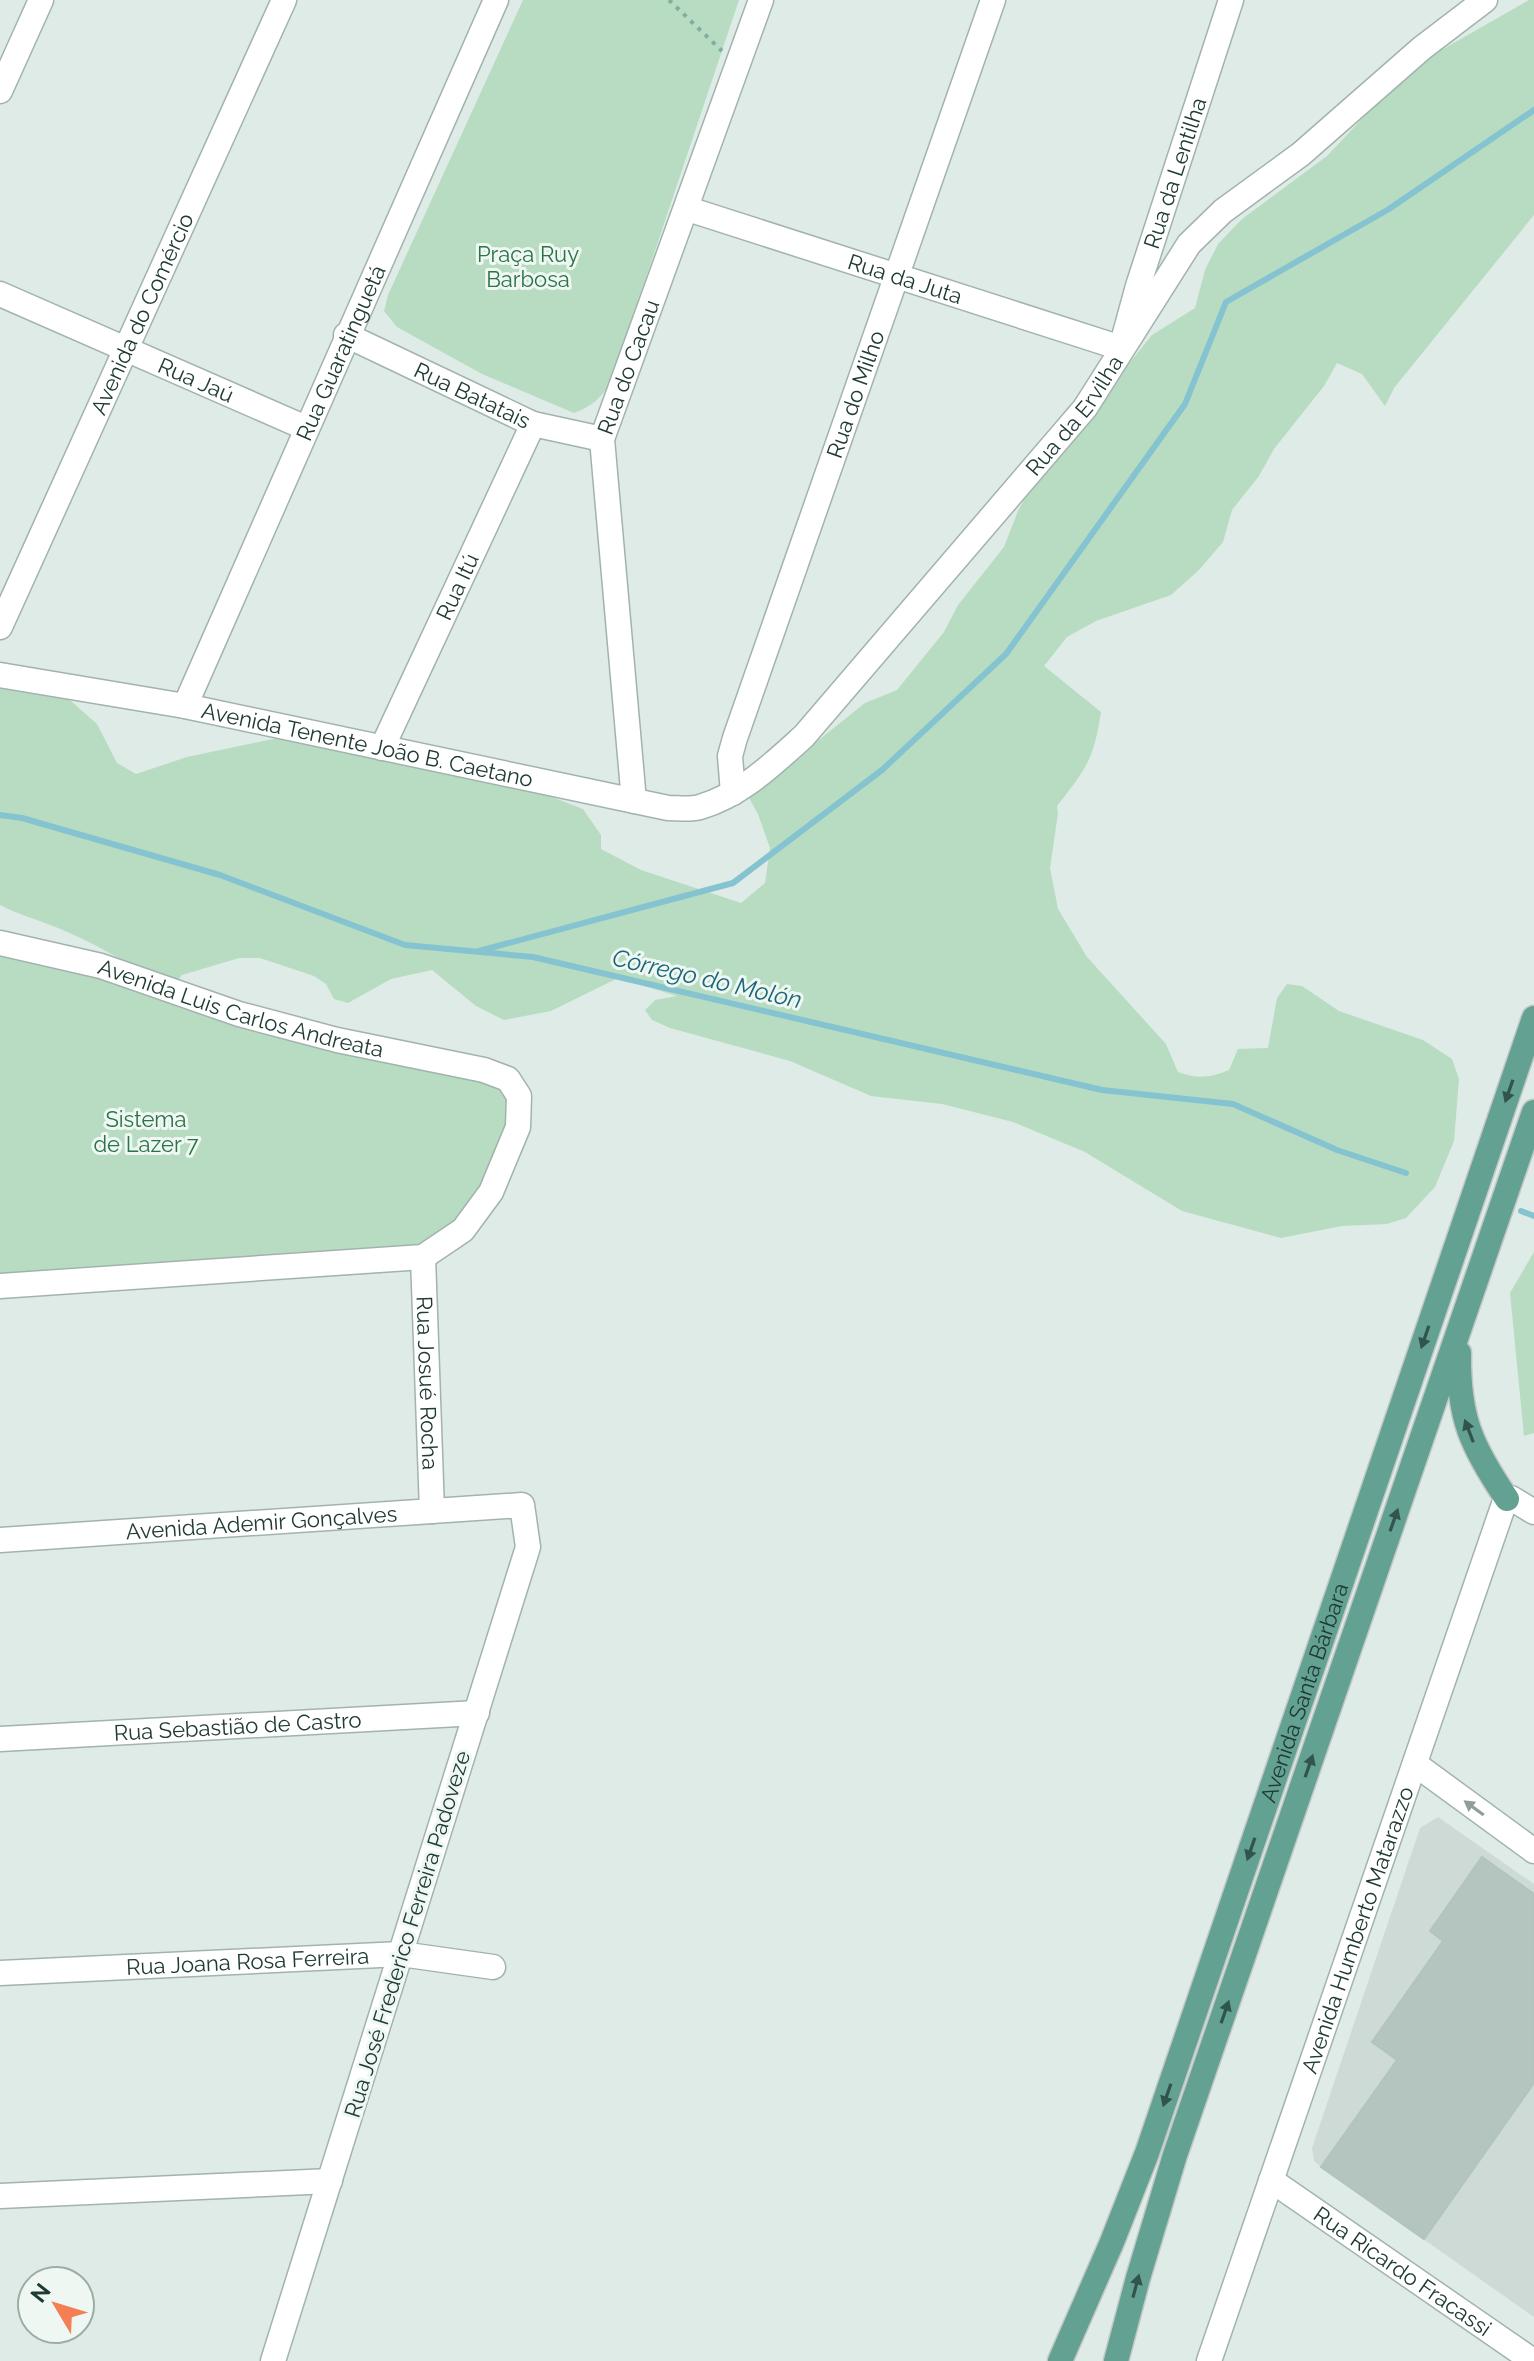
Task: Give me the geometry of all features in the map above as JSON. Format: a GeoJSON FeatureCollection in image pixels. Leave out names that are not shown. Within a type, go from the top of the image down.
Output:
{"type":"FeatureCollection","features":[{"type":"Feature","properties":{"kind":"main road","name":"Avenida Santa Bárbara"},"geometry":{"type":"LineString","coordinates":[[1060,2361],[1147,2153],[1534,1018]]}},
{"type":"Feature","properties":{"kind":"main road","name":"Avenida Santa Bárbara"},"geometry":{"type":"LineString","coordinates":[[1116,2361],[1175,2155],[1528,1140],[1534,1112]]}},
{"type":"Feature","properties":{"kind":"main road"},"geometry":{"type":"LineString","coordinates":[[1460,1329],[1459,1383],[1463,1417],[1480,1457],[1507,1499]]}},
{"type":"Feature","properties":{"kind":"street"},"geometry":{"type":"LineString","coordinates":[[0,91],[41,0]]}},
{"type":"Feature","properties":{"kind":"street","name":"Avenida do Comércio"},"geometry":{"type":"LineString","coordinates":[[0,627],[284,0]]}},
{"type":"Feature","properties":{"kind":"street","name":"Rua Guaratinguetá"},"geometry":{"type":"LineString","coordinates":[[185,706],[496,0]]}},
{"type":"Feature","properties":{"kind":"street","name":"Rua do Cacau"},"geometry":{"type":"LineString","coordinates":[[634,801],[602,439],[688,209],[761,0]]}},
{"type":"Feature","properties":{"kind":"street","name":"Rua do Milho"},"geometry":{"type":"LineString","coordinates":[[733,793],[730,756],[735,738],[993,0]]}},
{"type":"Feature","properties":{"kind":"street","name":"Rua da Lentilha"},"geometry":{"type":"LineString","coordinates":[[1121,348],[1138,286],[1231,0]]}},
{"type":"Feature","properties":{"kind":"street","name":"Rua da Ervilha"},"geometry":{"type":"LineString","coordinates":[[1422,48],[1458,0]]}},
{"type":"Feature","properties":{"kind":"street","name":"Rua da Ervilha"},"geometry":{"type":"LineString","coordinates":[[733,793],[766,770],[804,736],[1043,460],[1085,408],[1189,244],[1223,211],[1301,154],[1422,48],[1485,0]]}},
{"type":"Feature","properties":{"kind":"street","name":"Rua da Juta"},"geometry":{"type":"LineString","coordinates":[[688,209],[1121,348]]}},
{"type":"Feature","properties":{"kind":"street","name":"Rua Jaú"},"geometry":{"type":"LineString","coordinates":[[0,294],[306,428]]}},
{"type":"Feature","properties":{"kind":"street","name":"Rua Batatais"},"geometry":{"type":"LineString","coordinates":[[346,335],[533,424],[602,439]]}},
{"type":"Feature","properties":{"kind":"street","name":"Rua Itú"},"geometry":{"type":"LineString","coordinates":[[382,748],[533,424]]}},
{"type":"Feature","properties":{"kind":"street","name":"Avenida Tenente João B. Caetano"},"geometry":{"type":"LineString","coordinates":[[0,675],[185,706],[668,808],[697,808],[733,793]]}},
{"type":"Feature","properties":{"kind":"street","name":"Avenida Luis Carlos Andreata"},"geometry":{"type":"LineString","coordinates":[[0,943],[101,966],[281,1026],[484,1070],[508,1079],[519,1096],[518,1127],[491,1192],[463,1230],[423,1257]]}},
{"type":"Feature","properties":{"kind":"street"},"geometry":{"type":"LineString","coordinates":[[0,1286],[423,1257]]}},
{"type":"Feature","properties":{"kind":"street","name":"Rua Josué Rocha"},"geometry":{"type":"LineString","coordinates":[[423,1257],[432,1511]]}},
{"type":"Feature","properties":{"kind":"street"},"geometry":{"type":"LineString","coordinates":[[1507,1499],[1511,1498],[1534,1512]]}},
{"type":"Feature","properties":{"kind":"street","name":"Avenida Humberto Matarazzo"},"geometry":{"type":"LineString","coordinates":[[1209,2361],[1507,1499]]}},
{"type":"Feature","properties":{"kind":"street","name":"Avenida Ademir Gonçalves"},"geometry":{"type":"LineString","coordinates":[[0,1540],[522,1505]]}},
{"type":"Feature","properties":{"kind":"street","name":"Rua José Frederico Ferreira Padoveze"},"geometry":{"type":"LineString","coordinates":[[273,2361],[528,1547],[522,1505]]}},
{"type":"Feature","properties":{"kind":"street","name":"Rua Sebastião de Castro"},"geometry":{"type":"LineString","coordinates":[[0,1739],[477,1713]]}},
{"type":"Feature","properties":{"kind":"street"},"geometry":{"type":"LineString","coordinates":[[1415,1764],[1534,1851]]}},
{"type":"Feature","properties":{"kind":"street","name":"Rua Joana Rosa Ferreira"},"geometry":{"type":"LineString","coordinates":[[0,1973],[401,1954],[493,1967]]}},
{"type":"Feature","properties":{"kind":"street","name":"Rua Ricardo Fracassi"},"geometry":{"type":"LineString","coordinates":[[1271,2180],[1533,2361]]}},
{"type":"Feature","properties":{"kind":"street"},"geometry":{"type":"LineString","coordinates":[[0,2196],[330,2181]]}},
{"type":"Feature","properties":{"kind":"path"},"geometry":{"type":"LineString","coordinates":[[669,0],[739,67]]}},
{"type":"Feature","properties":{"kind":"shaded area"},"geometry":{"type":"Polygon","coordinates":[[[1438,1817],[1534,1884],[1534,2317],[1314,2161],[1312,2148],[1420,1828],[1438,1817]]]}},
{"type":"Feature","properties":{"kind":"green space","name":"Praça Ruy Barbosa"},"geometry":{"type":"Polygon","coordinates":[[[523,0],[739,0],[611,382],[596,401],[574,413],[482,374],[397,327],[384,311],[388,295],[523,0]]]}},
{"type":"Feature","properties":{"kind":"green space","name":"Sistema de Lazer 7"},"geometry":{"type":"Polygon","coordinates":[[[1529,0],[1534,0],[1534,215],[1394,388],[1385,406],[1362,374],[1337,363],[1324,386],[1274,449],[1259,476],[1232,510],[1223,542],[1199,570],[1171,595],[1096,621],[1067,637],[1044,666],[1101,712],[1087,763],[1057,806],[1050,868],[1058,909],[1087,957],[1166,1044],[1178,1072],[1197,1077],[1216,1075],[1229,1070],[1238,1049],[1268,1048],[1277,998],[1287,984],[1302,986],[1339,1011],[1423,1040],[1452,1059],[1459,1079],[1454,1141],[1435,1187],[1406,1218],[1387,1224],[1342,1226],[1281,1238],[1182,1211],[1085,1152],[1013,1122],[942,1104],[871,1096],[790,1061],[670,1028],[652,1020],[645,1010],[655,1000],[677,996],[618,978],[551,1011],[504,1020],[476,1006],[432,970],[391,979],[348,1003],[334,999],[326,984],[314,976],[260,958],[239,958],[182,975],[172,988],[427,1057],[519,1096],[491,1192],[423,1257],[0,1286],[0,944],[157,985],[97,946],[0,905],[0,678],[71,701],[97,724],[117,763],[136,774],[187,757],[287,736],[495,775],[583,809],[601,835],[601,849],[641,870],[741,903],[765,883],[770,848],[758,814],[742,785],[794,740],[815,743],[865,703],[897,690],[944,632],[958,605],[1004,547],[1033,483],[1152,335],[1195,308],[1205,270],[1218,244],[1242,219],[1327,156],[1410,68],[1529,0]]]}},
{"type":"Feature","properties":{"kind":"green space"},"geometry":{"type":"Polygon","coordinates":[[[1534,1252],[1534,1433],[1524,1436],[1510,1293],[1534,1252]]]}},
{"type":"Feature","properties":{"kind":"building"},"geometry":{"type":"Polygon","coordinates":[[[1482,1857],[1534,1894],[1534,2083],[1424,2239],[1321,2167],[1397,2060],[1372,2042],[1443,1941],[1430,1931],[1482,1857]]]}},
{"type":"Feature","properties":{"kind":"waterway"},"geometry":{"type":"LineString","coordinates":[[479,951],[733,883],[882,770],[1006,654],[1185,404],[1226,302],[1389,209],[1534,110]]}},
{"type":"Feature","properties":{"kind":"waterway","name":"Córrego do Molón"},"geometry":{"type":"LineString","coordinates":[[0,815],[22,818],[220,875],[405,945],[533,957],[1102,1090],[1233,1104],[1337,1150],[1406,1173]]}},
{"type":"Feature","properties":{"kind":"waterway"},"geometry":{"type":"LineString","coordinates":[[1521,1211],[1534,1216]]}}]}
